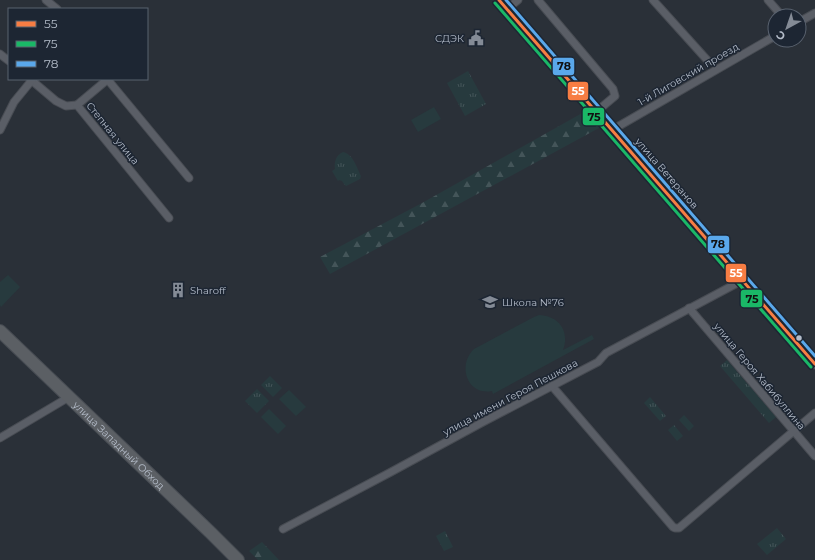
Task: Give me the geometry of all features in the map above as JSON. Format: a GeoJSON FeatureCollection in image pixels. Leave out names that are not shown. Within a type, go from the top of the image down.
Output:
{"type":"FeatureCollection","features":[{"type":"Feature","properties":{"kind":"highway","name":"улица Западный Обход"},"geometry":{"type":"LineString","coordinates":[[0,331],[238,560]]}},
{"type":"Feature","properties":{"kind":"highway","name":"улица Западный Обход"},"geometry":{"type":"LineString","coordinates":[[0,337],[226,560]]}},
{"type":"Feature","properties":{"kind":"street"},"geometry":{"type":"LineString","coordinates":[[46,0],[56,8]]}},
{"type":"Feature","properties":{"kind":"street","name":"улица Ветеранов"},"geometry":{"type":"LineString","coordinates":[[499,0],[508,8],[598,111],[815,364]]}},
{"type":"Feature","properties":{"kind":"street","name":"улица Ветеранов"},"geometry":{"type":"LineString","coordinates":[[503,0],[508,8]]}},
{"type":"Feature","properties":{"kind":"street"},"geometry":{"type":"LineString","coordinates":[[508,8],[518,0]]}},
{"type":"Feature","properties":{"kind":"street"},"geometry":{"type":"LineString","coordinates":[[538,0],[613,89],[615,96],[598,111]]}},
{"type":"Feature","properties":{"kind":"street"},"geometry":{"type":"LineString","coordinates":[[653,0],[708,61]]}},
{"type":"Feature","properties":{"kind":"street"},"geometry":{"type":"LineString","coordinates":[[768,0],[775,8]]}},
{"type":"Feature","properties":{"kind":"street","name":"1-й Лиговский проезд"},"geometry":{"type":"LineString","coordinates":[[613,129],[767,41]]}},
{"type":"Feature","properties":{"kind":"street"},"geometry":{"type":"LineString","coordinates":[[0,54],[8,60]]}},
{"type":"Feature","properties":{"kind":"street"},"geometry":{"type":"LineString","coordinates":[[0,130],[14,102],[31,80]]}},
{"type":"Feature","properties":{"kind":"street","name":"Степная улица"},"geometry":{"type":"LineString","coordinates":[[31,80],[56,101],[66,106],[77,105],[169,218]]}},
{"type":"Feature","properties":{"kind":"street"},"geometry":{"type":"LineString","coordinates":[[77,105],[107,80]]}},
{"type":"Feature","properties":{"kind":"street"},"geometry":{"type":"LineString","coordinates":[[109,80],[189,178]]}},
{"type":"Feature","properties":{"kind":"street","name":"улица Ветеранов"},"geometry":{"type":"LineString","coordinates":[[613,129],[815,360]]}},
{"type":"Feature","properties":{"kind":"street","name":"улица имени Героя Пешкова"},"geometry":{"type":"LineString","coordinates":[[283,529],[598,362],[606,353],[743,280]]}},
{"type":"Feature","properties":{"kind":"street","name":"улица Героя Хабибуллина"},"geometry":{"type":"LineString","coordinates":[[689,308],[815,456]]}},
{"type":"Feature","properties":{"kind":"street"},"geometry":{"type":"LineString","coordinates":[[552,386],[675,528],[679,528],[815,413]]}},
{"type":"Feature","properties":{"kind":"street"},"geometry":{"type":"LineString","coordinates":[[0,438],[64,400]]}},
{"type":"Feature","properties":{"kind":"green space"},"geometry":{"type":"Polygon","coordinates":[[[468,71],[486,104],[465,116],[447,83],[468,71]]]}},
{"type":"Feature","properties":{"kind":"green space"},"geometry":{"type":"Polygon","coordinates":[[[434,107],[441,119],[418,132],[411,120],[434,107]]]}},
{"type":"Feature","properties":{"kind":"green space"},"geometry":{"type":"Polygon","coordinates":[[[584,112],[602,118],[599,128],[330,274],[320,257],[422,203],[584,112]]]}},
{"type":"Feature","properties":{"kind":"green space"},"geometry":{"type":"Polygon","coordinates":[[[343,152],[352,158],[361,176],[360,179],[346,186],[342,181],[338,181],[332,171],[335,169],[335,161],[337,157],[343,152]]]}},
{"type":"Feature","properties":{"kind":"green space"},"geometry":{"type":"Polygon","coordinates":[[[8,275],[20,287],[1,307],[0,282],[8,275]]]}},
{"type":"Feature","properties":{"kind":"green space"},"geometry":{"type":"Polygon","coordinates":[[[539,315],[552,318],[561,326],[565,337],[563,350],[592,335],[594,339],[493,394],[492,391],[476,389],[467,378],[466,371],[466,363],[474,349],[539,315]]]}},
{"type":"Feature","properties":{"kind":"green space"},"geometry":{"type":"Polygon","coordinates":[[[727,360],[776,417],[769,423],[720,366],[727,360]]]}},
{"type":"Feature","properties":{"kind":"green space"},"geometry":{"type":"Polygon","coordinates":[[[270,376],[282,388],[273,397],[261,385],[270,376]]]}},
{"type":"Feature","properties":{"kind":"green space"},"geometry":{"type":"Polygon","coordinates":[[[257,389],[269,401],[257,413],[245,401],[257,389]]]}},
{"type":"Feature","properties":{"kind":"green space"},"geometry":{"type":"Polygon","coordinates":[[[289,390],[306,407],[296,416],[279,399],[289,390]]]}},
{"type":"Feature","properties":{"kind":"green space"},"geometry":{"type":"Polygon","coordinates":[[[650,397],[666,416],[660,421],[644,403],[650,397]]]}},
{"type":"Feature","properties":{"kind":"green space"},"geometry":{"type":"Polygon","coordinates":[[[269,409],[286,426],[278,434],[261,417],[269,409]]]}},
{"type":"Feature","properties":{"kind":"green space"},"geometry":{"type":"Polygon","coordinates":[[[684,415],[694,426],[689,431],[679,420],[684,415]]]}},
{"type":"Feature","properties":{"kind":"green space"},"geometry":{"type":"Polygon","coordinates":[[[674,425],[683,436],[677,441],[668,430],[674,425]]]}},
{"type":"Feature","properties":{"kind":"green space"},"geometry":{"type":"Polygon","coordinates":[[[777,528],[786,539],[767,555],[757,544],[777,528]]]}},
{"type":"Feature","properties":{"kind":"green space"},"geometry":{"type":"Polygon","coordinates":[[[445,531],[453,547],[444,551],[436,536],[445,531]]]}},
{"type":"Feature","properties":{"kind":"green space"},"geometry":{"type":"Polygon","coordinates":[[[262,542],[279,560],[258,560],[249,551],[262,542]]]}},
{"type":"Feature","properties":{"kind":"transit line","name":"55"},"geometry":{"type":"LineString","coordinates":[[499,0],[815,364]]}},
{"type":"Feature","properties":{"kind":"transit line","name":"78"},"geometry":{"type":"LineString","coordinates":[[506,0],[815,356]]}},
{"type":"Feature","properties":{"kind":"transit line","name":"75"},"geometry":{"type":"LineString","coordinates":[[495,3],[811,367]]}},
{"type":"Feature","properties":{"kind":"place","name":"СДЭК"},"geometry":{"type":"Point","coordinates":[476,38]}},
{"type":"Feature","properties":{"kind":"place","name":"Sharoff"},"geometry":{"type":"Point","coordinates":[178,290]}},
{"type":"Feature","properties":{"kind":"place","name":"Школа №76"},"geometry":{"type":"Point","coordinates":[490,302]}}]}
